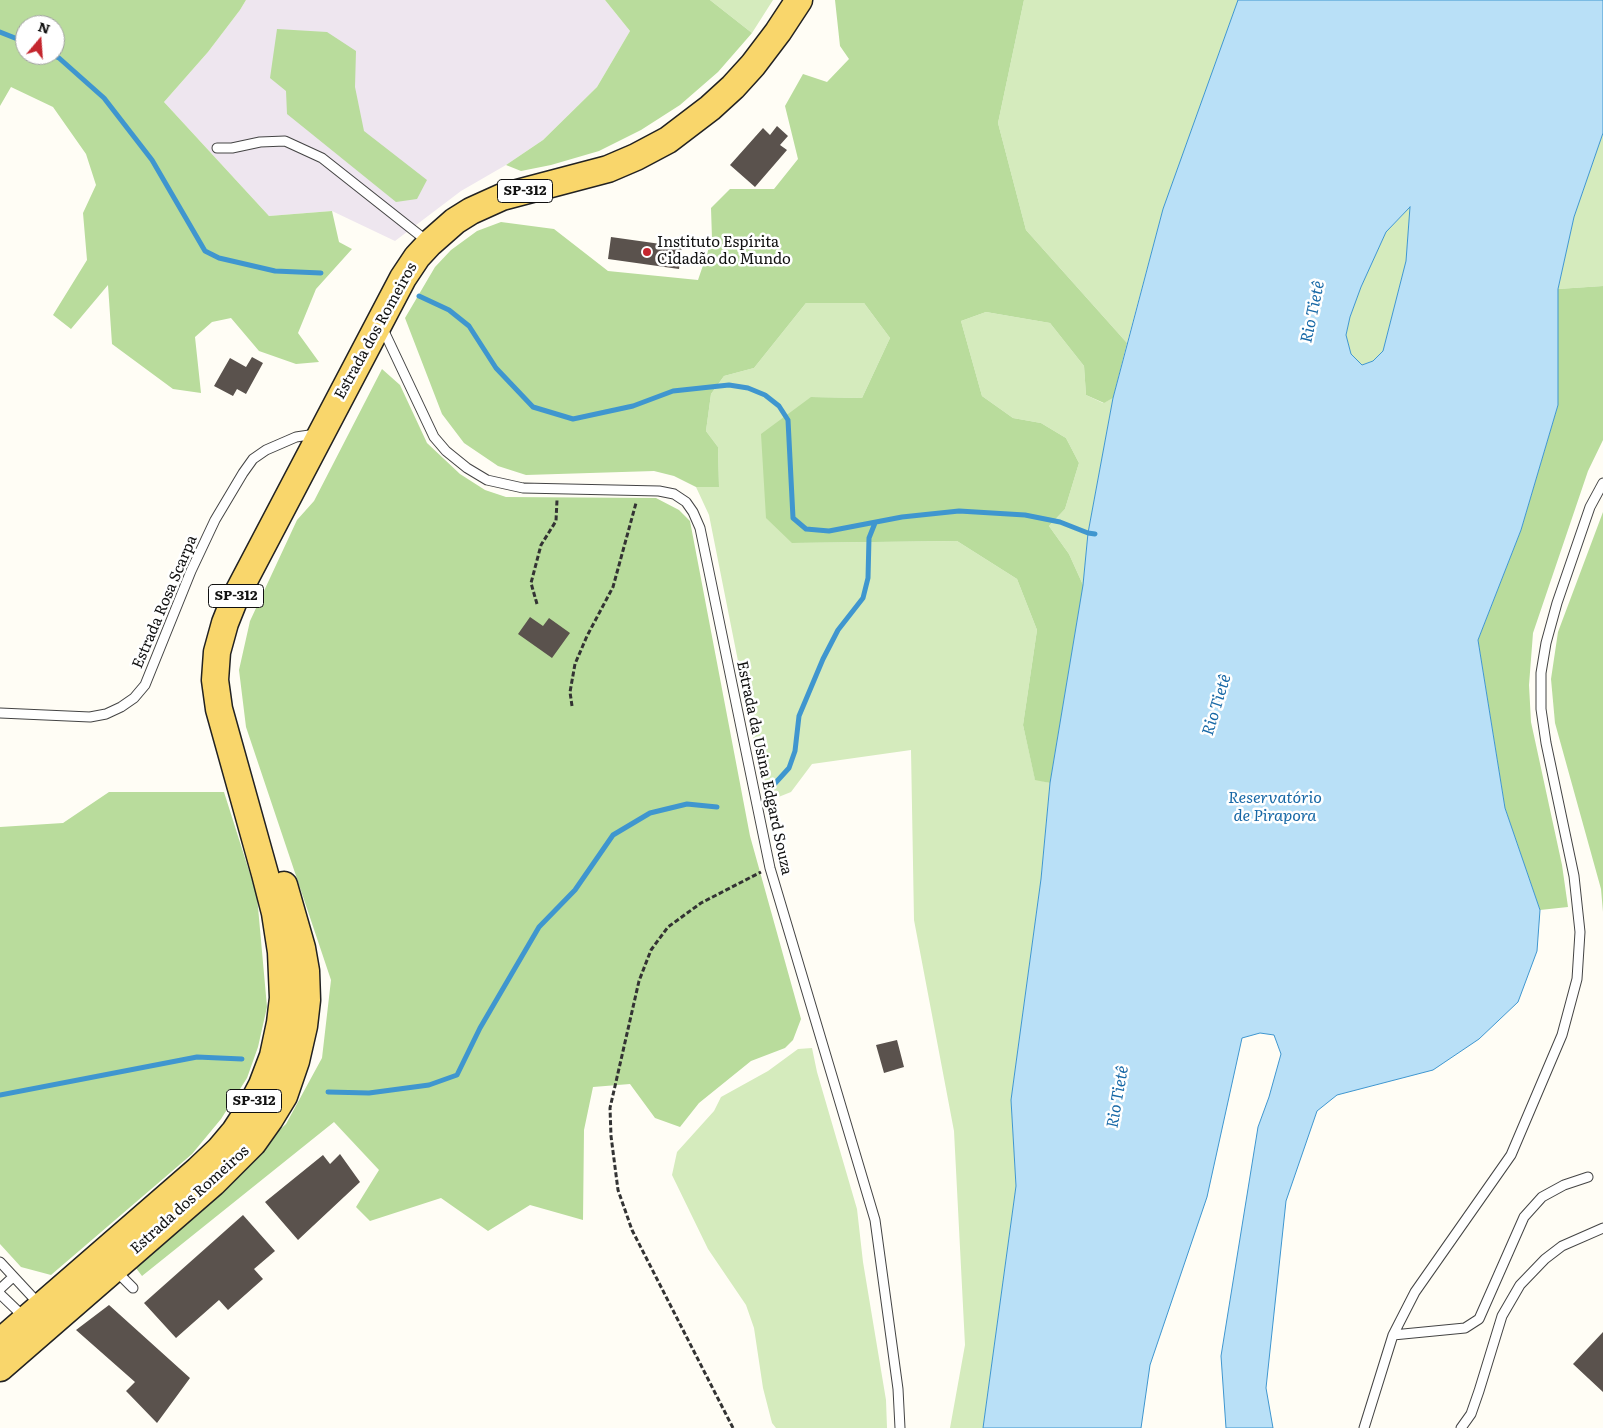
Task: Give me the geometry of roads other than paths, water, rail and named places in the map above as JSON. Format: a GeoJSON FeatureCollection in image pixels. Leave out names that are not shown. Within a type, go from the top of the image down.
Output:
{"type":"FeatureCollection","features":[{"type":"Feature","properties":{"kind":"main road","name":"Estrada dos Romeiros"},"geometry":{"type":"LineString","coordinates":[[0,1342],[219,1150],[235,1131],[250,1108],[262,1085],[273,1056],[283,998],[281,952],[273,905],[218,710],[215,680],[218,652],[225,623],[235,598],[403,278],[417,257],[430,243],[455,221],[471,211],[502,197],[608,169],[668,140],[710,108],[733,87],[773,39],[799,0]]}},
{"type":"Feature","properties":{"kind":"main road","name":"Estrada dos Romeiros"},"geometry":{"type":"LineString","coordinates":[[0,1368],[213,1183],[253,1143],[284,1096],[296,1061],[304,1026],[307,1000],[306,971],[302,948],[272,846],[233,760]]}},
{"type":"Feature","properties":{"kind":"lane"},"geometry":{"type":"LineString","coordinates":[[217,148],[232,148],[260,142],[285,142],[322,158],[430,243]]}},
{"type":"Feature","properties":{"kind":"lane","name":"Estrada da Usina Edgard Souza"},"geometry":{"type":"LineString","coordinates":[[379,322],[434,437],[446,452],[467,468],[487,480],[523,488],[639,490],[674,494],[690,507],[700,528],[770,868],[875,1220],[898,1389],[900,1428]]}},
{"type":"Feature","properties":{"kind":"lane","name":"Estrada Rosa Scarpa"},"geometry":{"type":"LineString","coordinates":[[0,713],[90,717],[114,710],[134,698],[145,685],[191,571],[215,520],[243,473],[254,459],[279,443],[296,437],[321,433]]}},
{"type":"Feature","properties":{"kind":"lane"},"geometry":{"type":"LineString","coordinates":[[1364,1428],[1393,1335],[1415,1292],[1511,1155],[1562,1035],[1577,979],[1580,932],[1575,886],[1546,743],[1542,709],[1541,673],[1546,643],[1557,603],[1590,506],[1603,483]]}},
{"type":"Feature","properties":{"kind":"lane"},"geometry":{"type":"LineString","coordinates":[[1393,1335],[1465,1328],[1479,1319],[1524,1217],[1542,1197],[1564,1185],[1588,1177]]}},
{"type":"Feature","properties":{"kind":"lane"},"geometry":{"type":"LineString","coordinates":[[1461,1428],[1471,1414],[1502,1316],[1520,1285],[1545,1259],[1562,1246],[1603,1228]]}},
{"type":"Feature","properties":{"kind":"lane"},"geometry":{"type":"LineString","coordinates":[[0,1262],[13,1276],[34,1313]]}},
{"type":"Feature","properties":{"kind":"lane"},"geometry":{"type":"LineString","coordinates":[[114,1269],[134,1288]]}},
{"type":"Feature","properties":{"kind":"lane"},"geometry":{"type":"LineString","coordinates":[[0,1289],[13,1276]]}},
{"type":"Feature","properties":{"kind":"lane"},"geometry":{"type":"LineString","coordinates":[[0,1294],[34,1313]]}},
{"type":"Feature","properties":{"kind":"water","name":"Reservatório de Pirapora"},"geometry":{"type":"Polygon","coordinates":[[[1238,0],[1603,0],[1603,133],[1574,217],[1558,289],[1558,405],[1521,530],[1478,640],[1505,808],[1540,910],[1537,951],[1518,1002],[1479,1039],[1433,1070],[1337,1095],[1317,1111],[1286,1201],[1266,1388],[1273,1428],[1226,1428],[1221,1356],[1258,1127],[1281,1054],[1274,1035],[1260,1033],[1242,1038],[1207,1197],[1150,1365],[1141,1428],[983,1428],[1016,1186],[1011,1100],[1041,879],[1050,783],[1083,585],[1088,533],[1113,398],[1163,209],[1238,0]],[[1410,207],[1386,232],[1361,287],[1350,317],[1346,335],[1351,354],[1362,365],[1373,361],[1383,351],[1406,261],[1410,207]]]}},
{"type":"Feature","properties":{"kind":"waterway"},"geometry":{"type":"LineString","coordinates":[[0,32],[15,38]]}},
{"type":"Feature","properties":{"kind":"waterway"},"geometry":{"type":"LineString","coordinates":[[65,63],[104,98],[152,160],[205,251],[219,258],[275,271],[321,273]]}},
{"type":"Feature","properties":{"kind":"waterway"},"geometry":{"type":"LineString","coordinates":[[419,296],[449,310],[469,326],[496,368],[533,407],[573,419],[633,406],[673,391],[729,385],[748,388],[765,395],[779,406],[788,420],[793,518],[806,529],[829,531],[902,517],[959,511],[1025,515],[1060,522],[1095,534]]}},
{"type":"Feature","properties":{"kind":"waterway"},"geometry":{"type":"LineString","coordinates":[[769,790],[789,768],[795,751],[799,716],[823,659],[838,630],[863,598],[868,578],[869,538],[875,523]]}},
{"type":"Feature","properties":{"kind":"waterway"},"geometry":{"type":"LineString","coordinates":[[328,1092],[369,1093],[429,1085],[457,1075],[480,1028],[539,927],[575,890],[613,835],[650,813],[687,804],[717,807]]}},
{"type":"Feature","properties":{"kind":"waterway"},"geometry":{"type":"LineString","coordinates":[[0,1095],[197,1057],[242,1059]]}},
{"type":"Feature","properties":{"kind":"place","name":"Instituto Espírita Cidadão do Mundo"},"geometry":{"type":"Point","coordinates":[647,252]}},
{"type":"Feature","properties":{"kind":"water label","name":"Rio Tietê"},"geometry":{"type":"Point","coordinates":[1313,312]}},
{"type":"Feature","properties":{"kind":"water label","name":"Rio Tietê"},"geometry":{"type":"Point","coordinates":[1217,705]}},
{"type":"Feature","properties":{"kind":"water label","name":"Rio Tietê"},"geometry":{"type":"Point","coordinates":[1118,1097]}}]}
